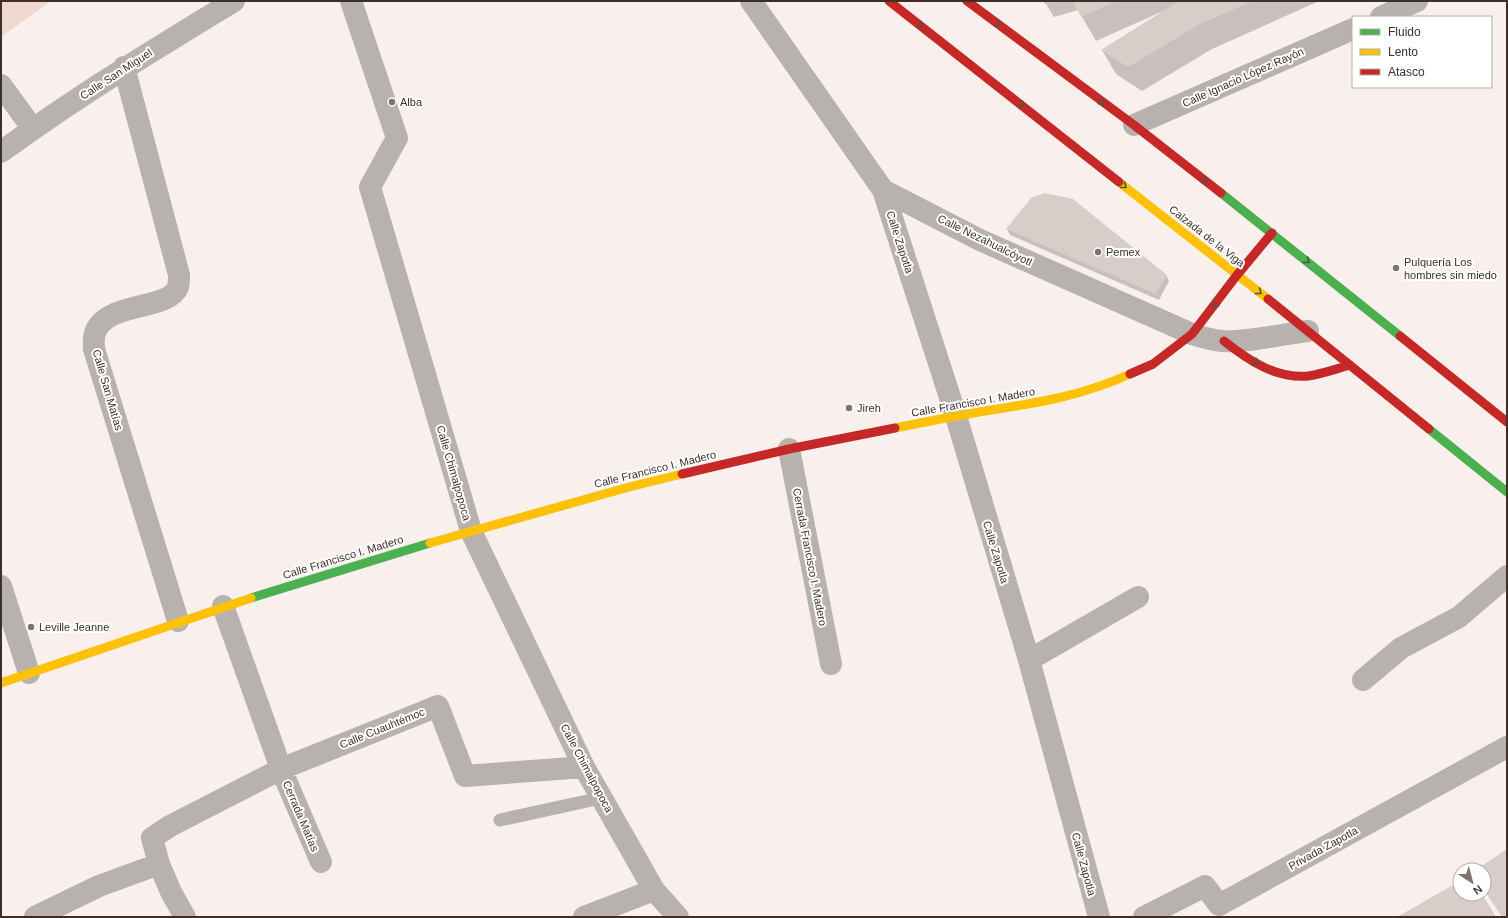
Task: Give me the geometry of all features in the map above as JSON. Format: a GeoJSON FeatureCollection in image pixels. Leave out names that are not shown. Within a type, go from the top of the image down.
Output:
{"type":"FeatureCollection","features":[{"type":"Feature","properties":{"kind":"main road","name":"Calzada de la Viga"},"geometry":{"type":"LineString","coordinates":[[889,1],[1238,275],[1507,492]]}},
{"type":"Feature","properties":{"kind":"main road"},"geometry":{"type":"LineString","coordinates":[[966,1],[1134,125],[1272,233],[1507,422]]}},
{"type":"Feature","properties":{"kind":"main road","name":"Calle Francisco I. Madero"},"geometry":{"type":"LineString","coordinates":[[1,683],[29,672],[223,606],[471,531],[629,487],[789,449],[956,416],[1059,399],[1107,385],[1153,364],[1192,334],[1272,233]]}},
{"type":"Feature","properties":{"kind":"main road"},"geometry":{"type":"LineString","coordinates":[[1224,341],[1240,353],[1259,364],[1272,371],[1285,375],[1303,376],[1350,365]]}},
{"type":"Feature","properties":{"kind":"street","name":"Calle San Miguel"},"geometry":{"type":"LineString","coordinates":[[1,152],[124,68],[234,1]]}},
{"type":"Feature","properties":{"kind":"street","name":"Calle Chimalpopoca"},"geometry":{"type":"LineString","coordinates":[[351,1],[397,138],[370,187],[471,531],[584,767],[654,890],[678,917]]}},
{"type":"Feature","properties":{"kind":"street","name":"Calle Nezahualcóyotl"},"geometry":{"type":"LineString","coordinates":[[751,1],[883,190],[980,240],[1192,334],[1224,341],[1308,331]]}},
{"type":"Feature","properties":{"kind":"street"},"geometry":{"type":"LineString","coordinates":[[1387,10],[1417,1]]}},
{"type":"Feature","properties":{"kind":"street","name":"Calle Ignacio López Rayón"},"geometry":{"type":"LineString","coordinates":[[1134,125],[1352,29]]}},
{"type":"Feature","properties":{"kind":"street","name":"Calle San Matías"},"geometry":{"type":"LineString","coordinates":[[124,68],[179,275],[178,288],[167,299],[113,314],[100,322],[94,334],[94,349],[178,621]]}},
{"type":"Feature","properties":{"kind":"street"},"geometry":{"type":"LineString","coordinates":[[1,85],[33,129]]}},
{"type":"Feature","properties":{"kind":"street","name":"Calle Zapotla"},"geometry":{"type":"LineString","coordinates":[[883,190],[956,416],[1029,660],[1095,916]]}},
{"type":"Feature","properties":{"kind":"street","name":"Cerrada Francisco I. Madero"},"geometry":{"type":"LineString","coordinates":[[789,449],[831,664]]}},
{"type":"Feature","properties":{"kind":"street"},"geometry":{"type":"LineString","coordinates":[[1363,680],[1402,648],[1459,617],[1507,576]]}},
{"type":"Feature","properties":{"kind":"street"},"geometry":{"type":"LineString","coordinates":[[1,586],[29,672]]}},
{"type":"Feature","properties":{"kind":"street"},"geometry":{"type":"LineString","coordinates":[[1029,660],[1138,597]]}},
{"type":"Feature","properties":{"kind":"street","name":"Cerrada Matías"},"geometry":{"type":"LineString","coordinates":[[223,606],[281,769],[321,862]]}},
{"type":"Feature","properties":{"kind":"street","name":"Calle Cuauhtémoc"},"geometry":{"type":"LineString","coordinates":[[159,864],[152,838],[170,826],[281,769],[438,706],[465,776],[584,767]]}},
{"type":"Feature","properties":{"kind":"street","name":"Privada Zapotla"},"geometry":{"type":"LineString","coordinates":[[1144,917],[1205,886],[1220,904],[1507,747]]}},
{"type":"Feature","properties":{"kind":"street"},"geometry":{"type":"LineString","coordinates":[[35,917],[99,886],[159,864],[171,892],[185,917]]}},
{"type":"Feature","properties":{"kind":"street"},"geometry":{"type":"LineString","coordinates":[[584,917],[654,890]]}},
{"type":"Feature","properties":{"kind":"lane"},"geometry":{"type":"LineString","coordinates":[[500,820],[601,798]]}},
{"type":"Feature","properties":{"kind":"shaded area"},"geometry":{"type":"Polygon","coordinates":[[[1,1],[51,1],[1,37],[1,1]]]}},
{"type":"Feature","properties":{"kind":"building"},"geometry":{"type":"Polygon","coordinates":[[[1073,1],[1117,1],[1081,17],[1073,1]]]}},
{"type":"Feature","properties":{"kind":"building"},"geometry":{"type":"Polygon","coordinates":[[[1179,1],[1252,1],[1198,25],[1128,67],[1101,50],[1179,1]]]}},
{"type":"Feature","properties":{"kind":"building","name":"Pemex"},"geometry":{"type":"Polygon","coordinates":[[[1045,193],[1073,199],[1167,275],[1156,294],[1006,229],[1031,198],[1045,193]]]}},
{"type":"Feature","properties":{"kind":"building"},"geometry":{"type":"Polygon","coordinates":[[[1507,849],[1507,917],[1502,917],[1492,902],[1492,862],[1488,862],[1507,849]]]}},
{"type":"Feature","properties":{"kind":"building"},"geometry":{"type":"Polygon","coordinates":[[[1452,886],[1452,902],[1487,902],[1496,917],[1397,917],[1452,886]]]}},
{"type":"Feature","properties":{"kind":"traffic: fast"},"geometry":{"type":"LineString","coordinates":[[1221,193],[1400,336]]}},
{"type":"Feature","properties":{"kind":"traffic: fast"},"geometry":{"type":"LineString","coordinates":[[1429,429],[1507,492]]}},
{"type":"Feature","properties":{"kind":"traffic: fast"},"geometry":{"type":"LineString","coordinates":[[251,598],[430,543]]}},
{"type":"Feature","properties":{"kind":"traffic: slow"},"geometry":{"type":"LineString","coordinates":[[1119,182],[1268,299]]}},
{"type":"Feature","properties":{"kind":"traffic: slow"},"geometry":{"type":"LineString","coordinates":[[895,428],[1059,398],[1112,382],[1130,374]]}},
{"type":"Feature","properties":{"kind":"traffic: slow"},"geometry":{"type":"LineString","coordinates":[[430,543],[629,487],[682,474]]}},
{"type":"Feature","properties":{"kind":"traffic: slow"},"geometry":{"type":"LineString","coordinates":[[1,683],[251,598]]}},
{"type":"Feature","properties":{"kind":"traffic: jam"},"geometry":{"type":"LineString","coordinates":[[889,1],[1119,182]]}},
{"type":"Feature","properties":{"kind":"traffic: jam"},"geometry":{"type":"LineString","coordinates":[[967,1],[1134,125],[1221,193]]}},
{"type":"Feature","properties":{"kind":"traffic: jam"},"geometry":{"type":"LineString","coordinates":[[1130,374],[1153,364],[1192,334],[1237,275],[1272,233]]}},
{"type":"Feature","properties":{"kind":"traffic: jam"},"geometry":{"type":"LineString","coordinates":[[1268,299],[1429,429]]}},
{"type":"Feature","properties":{"kind":"traffic: jam"},"geometry":{"type":"LineString","coordinates":[[1400,336],[1507,422]]}},
{"type":"Feature","properties":{"kind":"traffic: jam"},"geometry":{"type":"LineString","coordinates":[[1224,341],[1263,367],[1285,374],[1308,376],[1350,365]]}},
{"type":"Feature","properties":{"kind":"traffic: jam"},"geometry":{"type":"LineString","coordinates":[[682,474],[789,449],[895,428]]}},
{"type":"Feature","properties":{"kind":"place","name":"Alba"},"geometry":{"type":"Point","coordinates":[392,102]}},
{"type":"Feature","properties":{"kind":"place","name":"Pemex"},"geometry":{"type":"Point","coordinates":[1098,252]}},
{"type":"Feature","properties":{"kind":"place","name":"Pulquería Los hombres sin miedo"},"geometry":{"type":"Point","coordinates":[1396,268]}},
{"type":"Feature","properties":{"kind":"place","name":"Jireh"},"geometry":{"type":"Point","coordinates":[849,408]}},
{"type":"Feature","properties":{"kind":"place","name":"Leville Jeanne"},"geometry":{"type":"Point","coordinates":[31,627]}}]}
